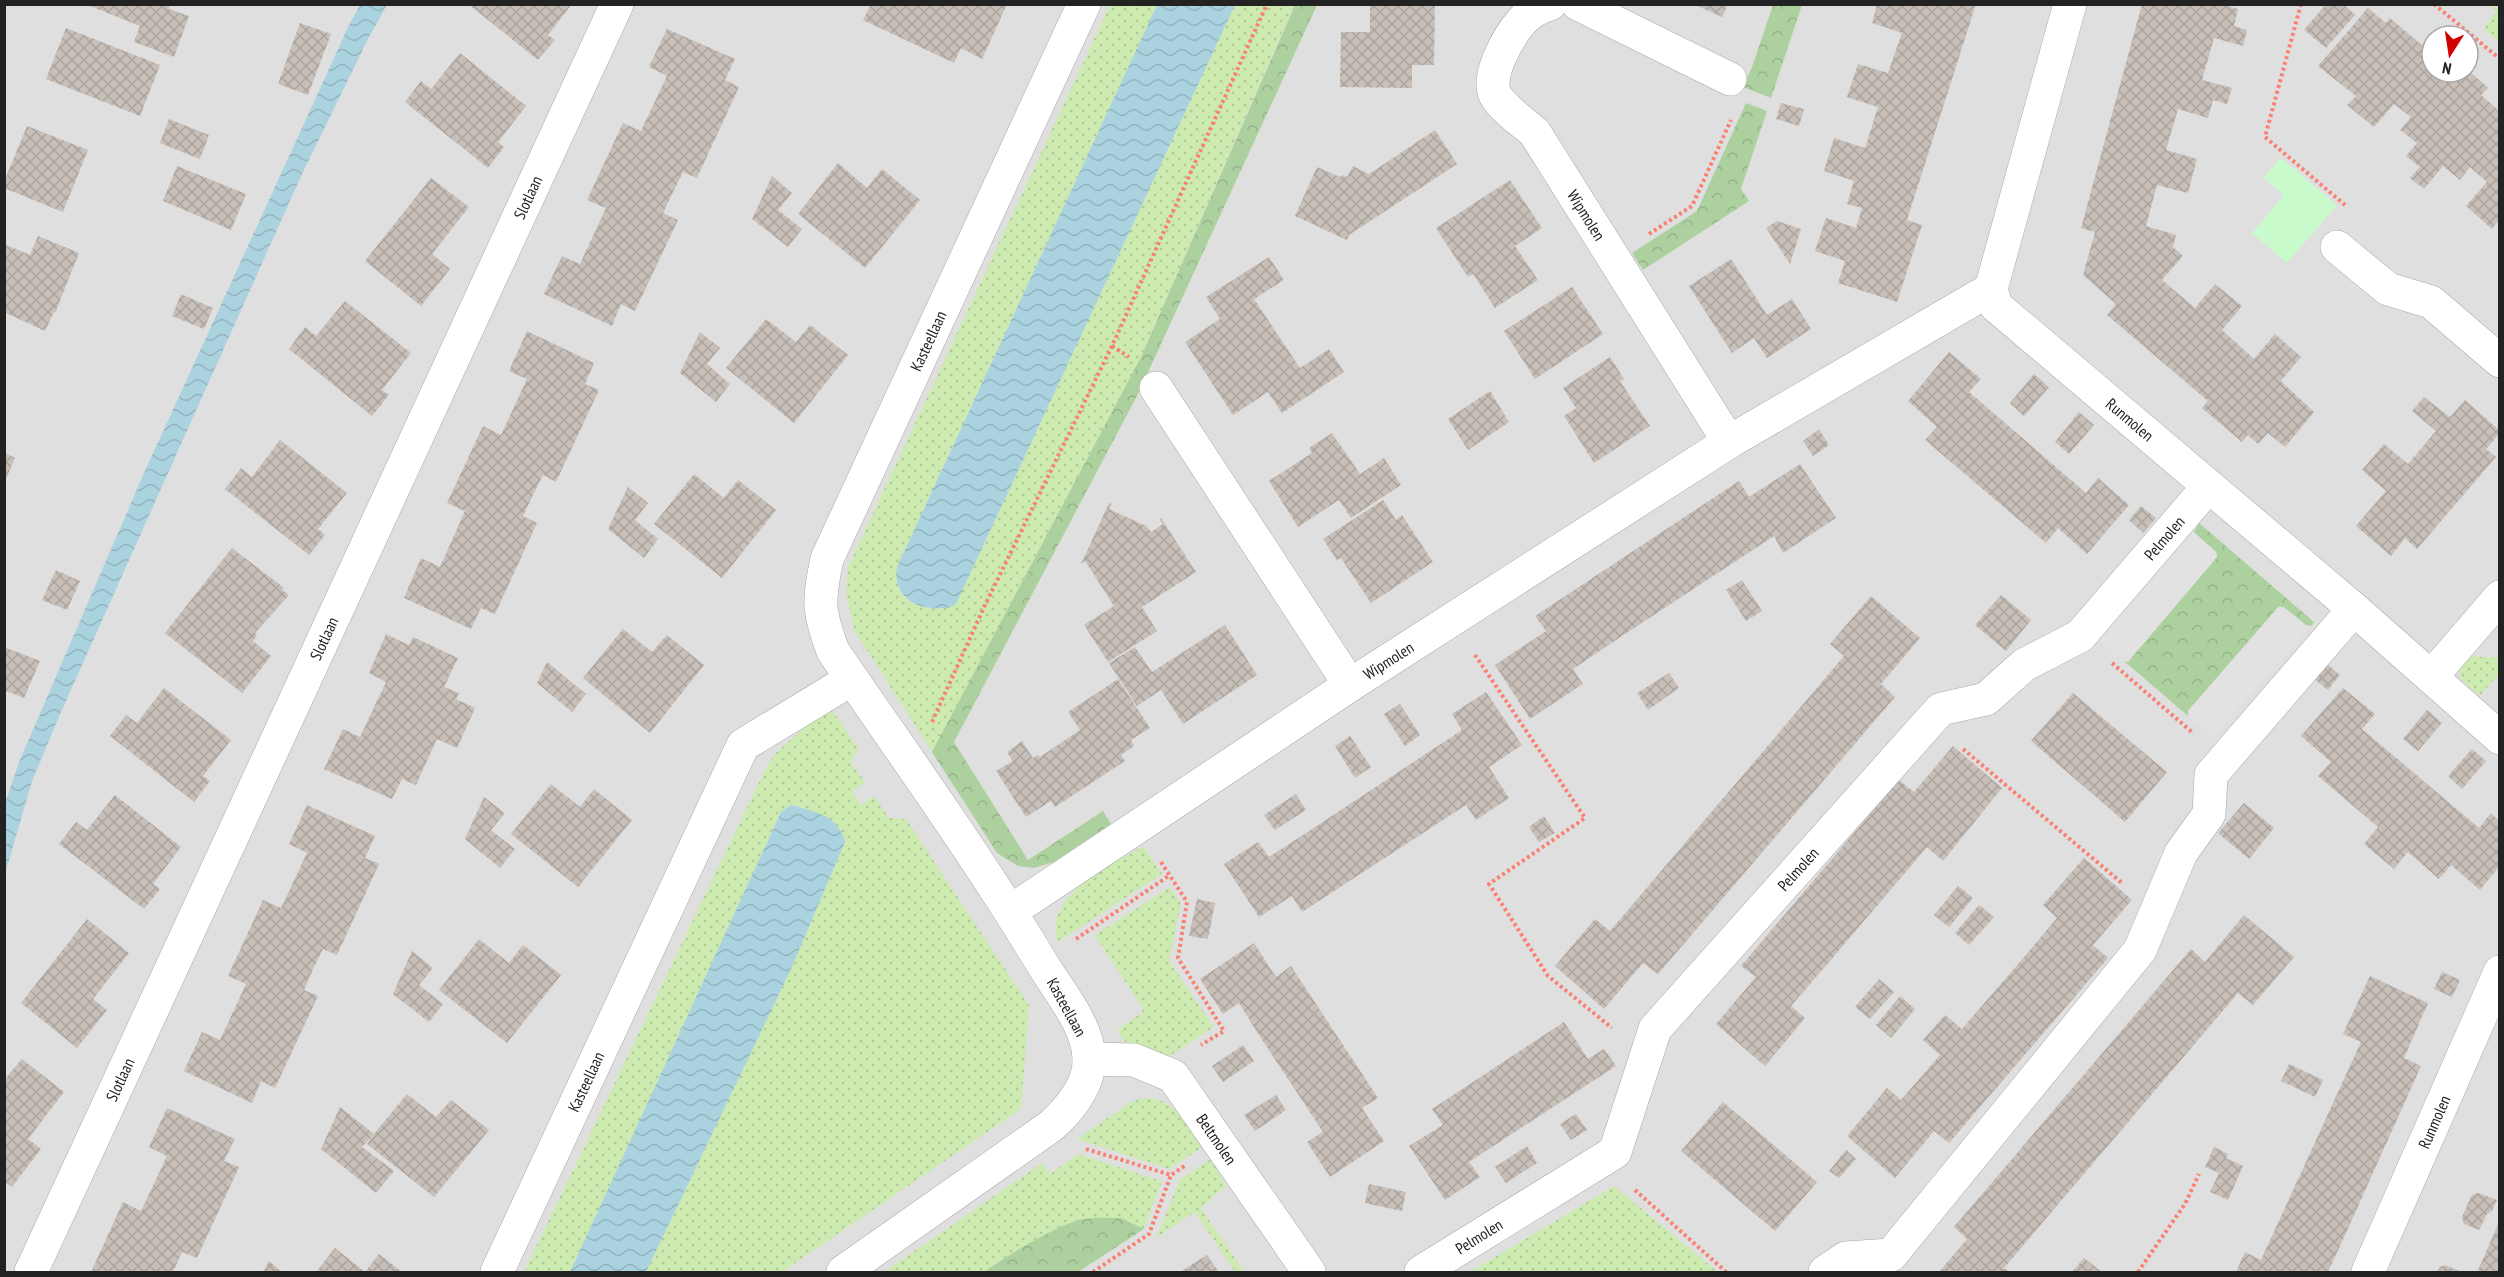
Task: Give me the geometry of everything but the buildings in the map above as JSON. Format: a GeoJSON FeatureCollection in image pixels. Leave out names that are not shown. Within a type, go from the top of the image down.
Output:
{"type":"FeatureCollection","features":[{"type":"Feature","properties":{"kind":"street","name":"Slotlaan"},"geometry":{"type":"LineString","coordinates":[[31,1272],[617,4]]}},
{"type":"Feature","properties":{"kind":"street","name":"Kasteellaan"},"geometry":{"type":"LineString","coordinates":[[843,1272],[1036,1137],[1070,1110],[1082,1086],[1089,1059],[1085,1034],[1011,910],[833,651],[821,621],[820,593],[827,559],[1084,4]]}},
{"type":"Feature","properties":{"kind":"street","name":"Wipmolen"},"geometry":{"type":"LineString","coordinates":[[1550,4],[1539,7],[1522,20],[1503,48],[1492,79],[1495,96],[1535,133],[1729,442]]}},
{"type":"Feature","properties":{"kind":"street"},"geometry":{"type":"LineString","coordinates":[[1578,4],[1730,79]]}},
{"type":"Feature","properties":{"kind":"street"},"geometry":{"type":"LineString","coordinates":[[1991,289],[2070,4]]}},
{"type":"Feature","properties":{"kind":"street"},"geometry":{"type":"LineString","coordinates":[[2337,247],[2388,289],[2431,302],[2499,361]]}},
{"type":"Feature","properties":{"kind":"street","name":"Wipmolen"},"geometry":{"type":"LineString","coordinates":[[1011,910],[1350,685],[1729,442],[1991,289]]}},
{"type":"Feature","properties":{"kind":"street","name":"Runmolen"},"geometry":{"type":"LineString","coordinates":[[1991,289],[1996,306],[2208,488],[2354,609],[2499,738]]}},
{"type":"Feature","properties":{"kind":"street","name":"Wipmolen"},"geometry":{"type":"LineString","coordinates":[[1156,388],[1350,685]]}},
{"type":"Feature","properties":{"kind":"street","name":"Pelmolen"},"geometry":{"type":"LineString","coordinates":[[1421,1272],[1615,1152],[1655,1029],[1930,721],[1941,709],[1986,699],[2024,665],[2080,636],[2208,488]]}},
{"type":"Feature","properties":{"kind":"street"},"geometry":{"type":"LineString","coordinates":[[2431,677],[2499,597]]}},
{"type":"Feature","properties":{"kind":"street"},"geometry":{"type":"LineString","coordinates":[[1825,1272],[1846,1258],[1891,1255],[2140,950],[2181,852],[2209,814],[2211,775],[2354,609]]}},
{"type":"Feature","properties":{"kind":"street","name":"Kasteellaan"},"geometry":{"type":"LineString","coordinates":[[497,1272],[743,745],[852,679]]}},
{"type":"Feature","properties":{"kind":"street","name":"Runmolen"},"geometry":{"type":"LineString","coordinates":[[2368,1272],[2499,972]]}},
{"type":"Feature","properties":{"kind":"street","name":"Beltmolen"},"geometry":{"type":"LineString","coordinates":[[1089,1059],[1134,1060],[1173,1076],[1309,1272]]}},
{"type":"Feature","properties":{"kind":"path"},"geometry":{"type":"LineString","coordinates":[[912,766],[986,605],[1112,346],[1267,4]]}},
{"type":"Feature","properties":{"kind":"path"},"geometry":{"type":"LineString","coordinates":[[2301,4],[2265,137],[2345,205],[2326,229],[2337,247]]}},
{"type":"Feature","properties":{"kind":"path"},"geometry":{"type":"LineString","coordinates":[[2434,4],[2499,59]]}},
{"type":"Feature","properties":{"kind":"path"},"geometry":{"type":"LineString","coordinates":[[1613,258],[1692,206],[1743,93],[1730,79]]}},
{"type":"Feature","properties":{"kind":"path"},"geometry":{"type":"LineString","coordinates":[[1451,620],[1585,819],[1488,884],[1548,976],[1646,1056]]}},
{"type":"Feature","properties":{"kind":"path"},"geometry":{"type":"LineString","coordinates":[[2080,636],[2224,759]]}},
{"type":"Feature","properties":{"kind":"path"},"geometry":{"type":"LineString","coordinates":[[1930,721],[2156,911]]}},
{"type":"Feature","properties":{"kind":"path"},"geometry":{"type":"LineString","coordinates":[[1138,826],[1187,902],[1178,958],[1224,1031],[1197,1048]]}},
{"type":"Feature","properties":{"kind":"path"},"geometry":{"type":"LineString","coordinates":[[1042,962],[1170,875]]}},
{"type":"Feature","properties":{"kind":"path"},"geometry":{"type":"LineString","coordinates":[[1036,1137],[1052,1164],[1077,1146],[1171,1175]]}},
{"type":"Feature","properties":{"kind":"path"},"geometry":{"type":"LineString","coordinates":[[1093,1272],[1149,1234],[1171,1175],[1219,1143]]}},
{"type":"Feature","properties":{"kind":"path"},"geometry":{"type":"LineString","coordinates":[[1615,1152],[1636,1193],[1726,1272]]}},
{"type":"Feature","properties":{"kind":"path"},"geometry":{"type":"LineString","coordinates":[[2138,1272],[2185,1204],[2199,1174]]}},
{"type":"Feature","properties":{"kind":"shaded area"},"geometry":{"type":"Polygon","coordinates":[[[5,5],[2499,5],[2499,1272],[5,1272],[5,5]]]}},
{"type":"Feature","properties":{"kind":"shaded area"},"geometry":{"type":"Polygon","coordinates":[[[2192,531],[2216,552],[2217,557],[2128,662],[2124,661],[2099,641],[2192,531]]]}},
{"type":"Feature","properties":{"kind":"shaded area"},"geometry":{"type":"Polygon","coordinates":[[[2280,606],[2305,625],[2311,626],[2213,737],[2188,716],[2188,711],[2280,606]]]}},
{"type":"Feature","properties":{"kind":"green space"},"geometry":{"type":"Polygon","coordinates":[[[1110,5],[1157,5],[897,567],[900,591],[904,597],[917,605],[942,608],[956,604],[1235,5],[1294,5],[1141,357],[932,752],[854,630],[846,592],[848,567],[1110,5]]]}},
{"type":"Feature","properties":{"kind":"green space"},"geometry":{"type":"Polygon","coordinates":[[[1295,5],[1317,5],[1138,394],[954,742],[1028,860],[1103,811],[1111,824],[1054,862],[1034,868],[1018,866],[997,853],[932,752],[1141,357],[1295,5]]]}},
{"type":"Feature","properties":{"kind":"green space"},"geometry":{"type":"Polygon","coordinates":[[[1773,5],[1802,5],[1771,98],[1743,87],[1773,5]]]}},
{"type":"Feature","properties":{"kind":"green space"},"geometry":{"type":"Polygon","coordinates":[[[2491,5],[2499,5],[2499,42],[2483,28],[2496,12],[2491,5]]]}},
{"type":"Feature","properties":{"kind":"green space"},"geometry":{"type":"Polygon","coordinates":[[[1746,103],[1767,111],[1741,189],[1749,201],[1643,270],[1632,253],[1697,211],[1746,103]]]}},
{"type":"Feature","properties":{"kind":"green space"},"geometry":{"type":"Polygon","coordinates":[[[2281,158],[2337,205],[2287,263],[2252,233],[2284,195],[2263,178],[2281,158]]]}},
{"type":"Feature","properties":{"kind":"green space"},"geometry":{"type":"Polygon","coordinates":[[[2199,523],[2314,622],[2311,626],[2306,625],[2284,607],[2278,607],[2188,711],[2188,716],[2124,661],[2129,660],[2217,557],[2216,552],[2194,532],[2199,523]]]}},
{"type":"Feature","properties":{"kind":"green space"},"geometry":{"type":"Polygon","coordinates":[[[2470,656],[2499,658],[2499,674],[2480,695],[2462,681],[2458,669],[2470,656]]]}},
{"type":"Feature","properties":{"kind":"green space"},"geometry":{"type":"Polygon","coordinates":[[[829,705],[858,748],[851,763],[865,782],[852,792],[861,805],[874,796],[889,818],[906,819],[1029,1005],[1021,1109],[782,1272],[646,1272],[791,969],[845,842],[838,826],[832,820],[816,812],[791,805],[781,812],[570,1272],[524,1272],[765,770],[774,755],[829,705]]]}},
{"type":"Feature","properties":{"kind":"green space"},"geometry":{"type":"Polygon","coordinates":[[[1143,846],[1162,874],[1058,942],[1056,925],[1060,910],[1069,896],[1098,873],[1143,846]]]}},
{"type":"Feature","properties":{"kind":"green space"},"geometry":{"type":"Polygon","coordinates":[[[1170,887],[1181,904],[1169,961],[1214,1027],[1168,1057],[1138,1049],[1120,1036],[1118,1029],[1142,1013],[1143,1009],[1097,938],[1093,936],[1170,887]]]}},
{"type":"Feature","properties":{"kind":"green space"},"geometry":{"type":"Polygon","coordinates":[[[1143,1098],[1164,1102],[1172,1107],[1203,1147],[1169,1169],[1077,1139],[1131,1102],[1143,1098]]]}},
{"type":"Feature","properties":{"kind":"green space"},"geometry":{"type":"Polygon","coordinates":[[[1078,1154],[1162,1181],[1144,1229],[1121,1218],[1083,1219],[1064,1225],[997,1262],[984,1272],[884,1272],[1042,1163],[1050,1174],[1078,1154]]]}},
{"type":"Feature","properties":{"kind":"green space"},"geometry":{"type":"Polygon","coordinates":[[[1211,1159],[1226,1186],[1201,1208],[1244,1272],[1235,1272],[1195,1212],[1156,1238],[1180,1179],[1211,1159]]]}},
{"type":"Feature","properties":{"kind":"green space"},"geometry":{"type":"Polygon","coordinates":[[[1614,1186],[1718,1272],[1470,1272],[1614,1186]]]}},
{"type":"Feature","properties":{"kind":"green space"},"geometry":{"type":"Polygon","coordinates":[[[1121,1218],[1144,1229],[1078,1272],[984,1272],[1004,1258],[1060,1227],[1083,1219],[1121,1218]]]}},
{"type":"Feature","properties":{"kind":"water"},"geometry":{"type":"Polygon","coordinates":[[[360,5],[387,5],[302,174],[61,712],[32,781],[5,874],[5,803],[19,762],[144,473],[360,5]]]}},
{"type":"Feature","properties":{"kind":"water"},"geometry":{"type":"Polygon","coordinates":[[[1157,5],[1235,5],[956,604],[949,608],[932,608],[915,604],[902,593],[898,586],[897,567],[1157,5]]]}},
{"type":"Feature","properties":{"kind":"water"},"geometry":{"type":"Polygon","coordinates":[[[791,805],[817,812],[831,820],[842,833],[845,842],[791,969],[646,1272],[570,1272],[781,812],[791,805]]]}}]}
